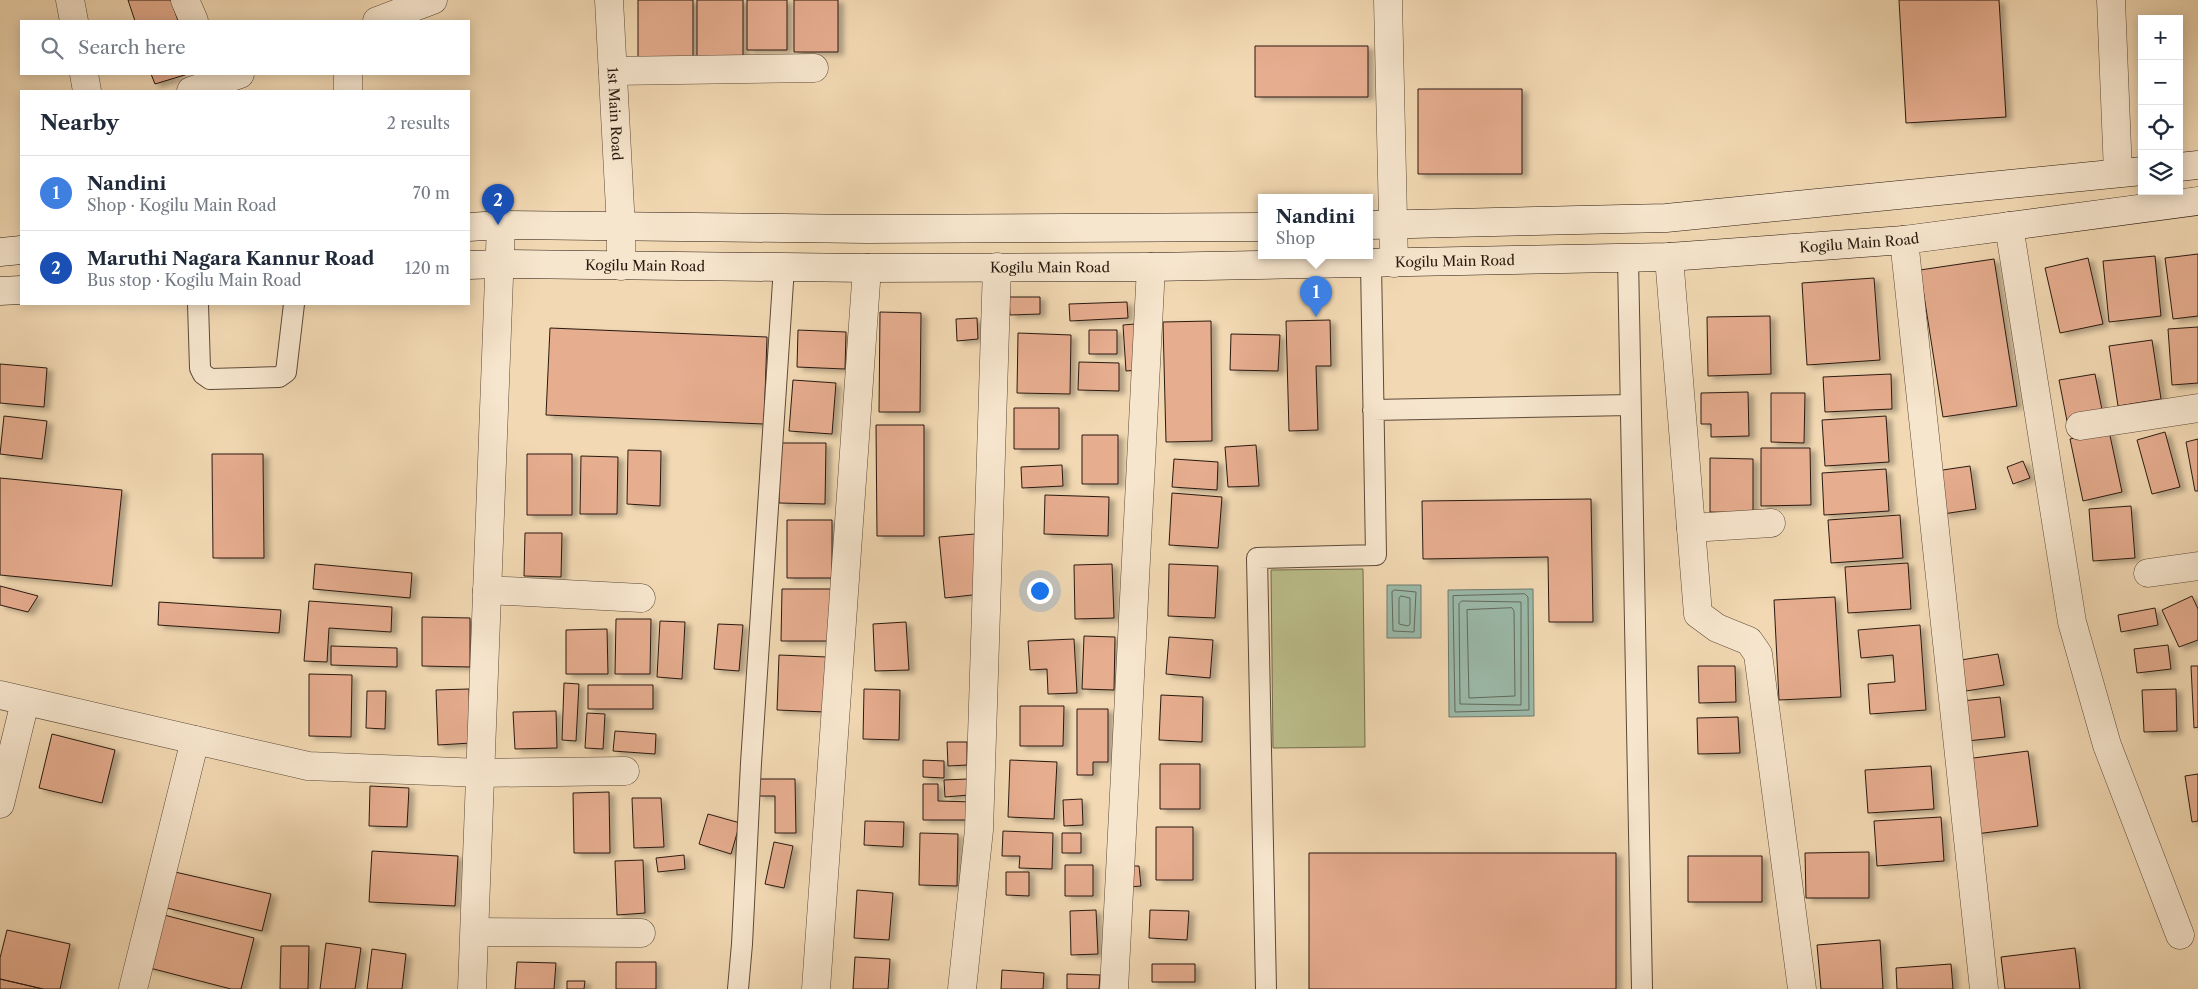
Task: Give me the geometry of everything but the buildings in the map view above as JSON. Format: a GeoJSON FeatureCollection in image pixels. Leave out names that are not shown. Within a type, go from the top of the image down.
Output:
{"type":"FeatureCollection","features":[{"type":"Feature","properties":{"kind":"street"},"geometry":{"type":"LineString","coordinates":[[70,0],[74,20]]}},
{"type":"Feature","properties":{"kind":"street"},"geometry":{"type":"LineString","coordinates":[[185,0],[194,20]]}},
{"type":"Feature","properties":{"kind":"street"},"geometry":{"type":"LineString","coordinates":[[380,20],[433,0]]}},
{"type":"Feature","properties":{"kind":"street","name":"1st Main Road"},"geometry":{"type":"LineString","coordinates":[[609,0],[621,228],[621,266]]}},
{"type":"Feature","properties":{"kind":"street"},"geometry":{"type":"LineString","coordinates":[[1382,263],[1381,225],[1388,0]]}},
{"type":"Feature","properties":{"kind":"street"},"geometry":{"type":"LineString","coordinates":[[1381,225],[1666,218],[2130,172],[2112,0]]}},
{"type":"Feature","properties":{"kind":"street"},"geometry":{"type":"LineString","coordinates":[[613,71],[814,68]]}},
{"type":"Feature","properties":{"kind":"street"},"geometry":{"type":"LineString","coordinates":[[84,75],[88,90]]}},
{"type":"Feature","properties":{"kind":"street"},"geometry":{"type":"LineString","coordinates":[[348,75],[348,90]]}},
{"type":"Feature","properties":{"kind":"street"},"geometry":{"type":"LineString","coordinates":[[194,90],[224,80]]}},
{"type":"Feature","properties":{"kind":"street"},"geometry":{"type":"LineString","coordinates":[[2183,167],[2198,165]]}},
{"type":"Feature","properties":{"kind":"street","name":"Kogilu Main Road"},"geometry":{"type":"LineString","coordinates":[[470,265],[868,268],[1151,267],[1669,257],[1904,240],[2198,201]]}},
{"type":"Feature","properties":{"kind":"street"},"geometry":{"type":"LineString","coordinates":[[472,989],[502,225]]}},
{"type":"Feature","properties":{"kind":"street"},"geometry":{"type":"LineString","coordinates":[[470,227],[502,225],[877,230],[1258,227]]}},
{"type":"Feature","properties":{"kind":"street"},"geometry":{"type":"LineString","coordinates":[[2008,226],[2072,622],[2107,745],[2180,935]]}},
{"type":"Feature","properties":{"kind":"street"},"geometry":{"type":"LineString","coordinates":[[1904,240],[1984,989]]}},
{"type":"Feature","properties":{"kind":"street"},"geometry":{"type":"LineString","coordinates":[[0,252],[20,250]]}},
{"type":"Feature","properties":{"kind":"street"},"geometry":{"type":"LineString","coordinates":[[1669,257],[1698,614],[1717,628],[1748,641],[1758,654],[1802,989]]}},
{"type":"Feature","properties":{"kind":"street"},"geometry":{"type":"LineString","coordinates":[[962,989],[979,830],[997,267]]}},
{"type":"Feature","properties":{"kind":"street"},"geometry":{"type":"LineString","coordinates":[[1114,989],[1151,267]]}},
{"type":"Feature","properties":{"kind":"street"},"geometry":{"type":"LineString","coordinates":[[816,989],[868,268]]}},
{"type":"Feature","properties":{"kind":"street"},"geometry":{"type":"LineString","coordinates":[[0,291],[20,290]]}},
{"type":"Feature","properties":{"kind":"street"},"geometry":{"type":"LineString","coordinates":[[2080,426],[2198,408]]}},
{"type":"Feature","properties":{"kind":"street"},"geometry":{"type":"LineString","coordinates":[[1691,528],[1771,523]]}},
{"type":"Feature","properties":{"kind":"street"},"geometry":{"type":"LineString","coordinates":[[2148,573],[2198,566]]}},
{"type":"Feature","properties":{"kind":"street"},"geometry":{"type":"LineString","coordinates":[[487,590],[641,598]]}},
{"type":"Feature","properties":{"kind":"street"},"geometry":{"type":"LineString","coordinates":[[0,804],[13,698],[308,766],[480,773],[625,771]]}},
{"type":"Feature","properties":{"kind":"street"},"geometry":{"type":"LineString","coordinates":[[133,989],[195,740]]}},
{"type":"Feature","properties":{"kind":"street"},"geometry":{"type":"LineString","coordinates":[[474,932],[641,934]]}},
{"type":"Feature","properties":{"kind":"lane"},"geometry":{"type":"LineString","coordinates":[[1628,258],[1642,989]]}},
{"type":"Feature","properties":{"kind":"lane"},"geometry":{"type":"LineString","coordinates":[[1266,989],[1257,558],[1376,555],[1373,410],[1382,263]]}},
{"type":"Feature","properties":{"kind":"lane"},"geometry":{"type":"LineString","coordinates":[[738,989],[784,267]]}},
{"type":"Feature","properties":{"kind":"lane"},"geometry":{"type":"LineString","coordinates":[[198,305],[200,368],[203,374],[210,379],[279,377],[286,372],[294,305]]}},
{"type":"Feature","properties":{"kind":"lane"},"geometry":{"type":"LineString","coordinates":[[1373,410],[1630,405]]}},
{"type":"Feature","properties":{"kind":"green space"},"geometry":{"type":"Polygon","coordinates":[[[1363,569],[1365,747],[1273,748],[1271,570],[1363,569]]]}},
{"type":"Feature","properties":{"kind":"water"},"geometry":{"type":"Polygon","coordinates":[[[1387,585],[1421,585],[1421,638],[1387,638],[1387,585]]]}},
{"type":"Feature","properties":{"kind":"water"},"geometry":{"type":"Polygon","coordinates":[[[1533,589],[1534,716],[1449,717],[1448,590],[1533,589]]]}},
{"type":"Feature","properties":{"kind":"place","name":"Maruthi Nagara Kannur Road"},"geometry":{"type":"Point","coordinates":[498,225]}},
{"type":"Feature","properties":{"kind":"place","name":"Nandini"},"geometry":{"type":"Point","coordinates":[1316,317]}}]}
